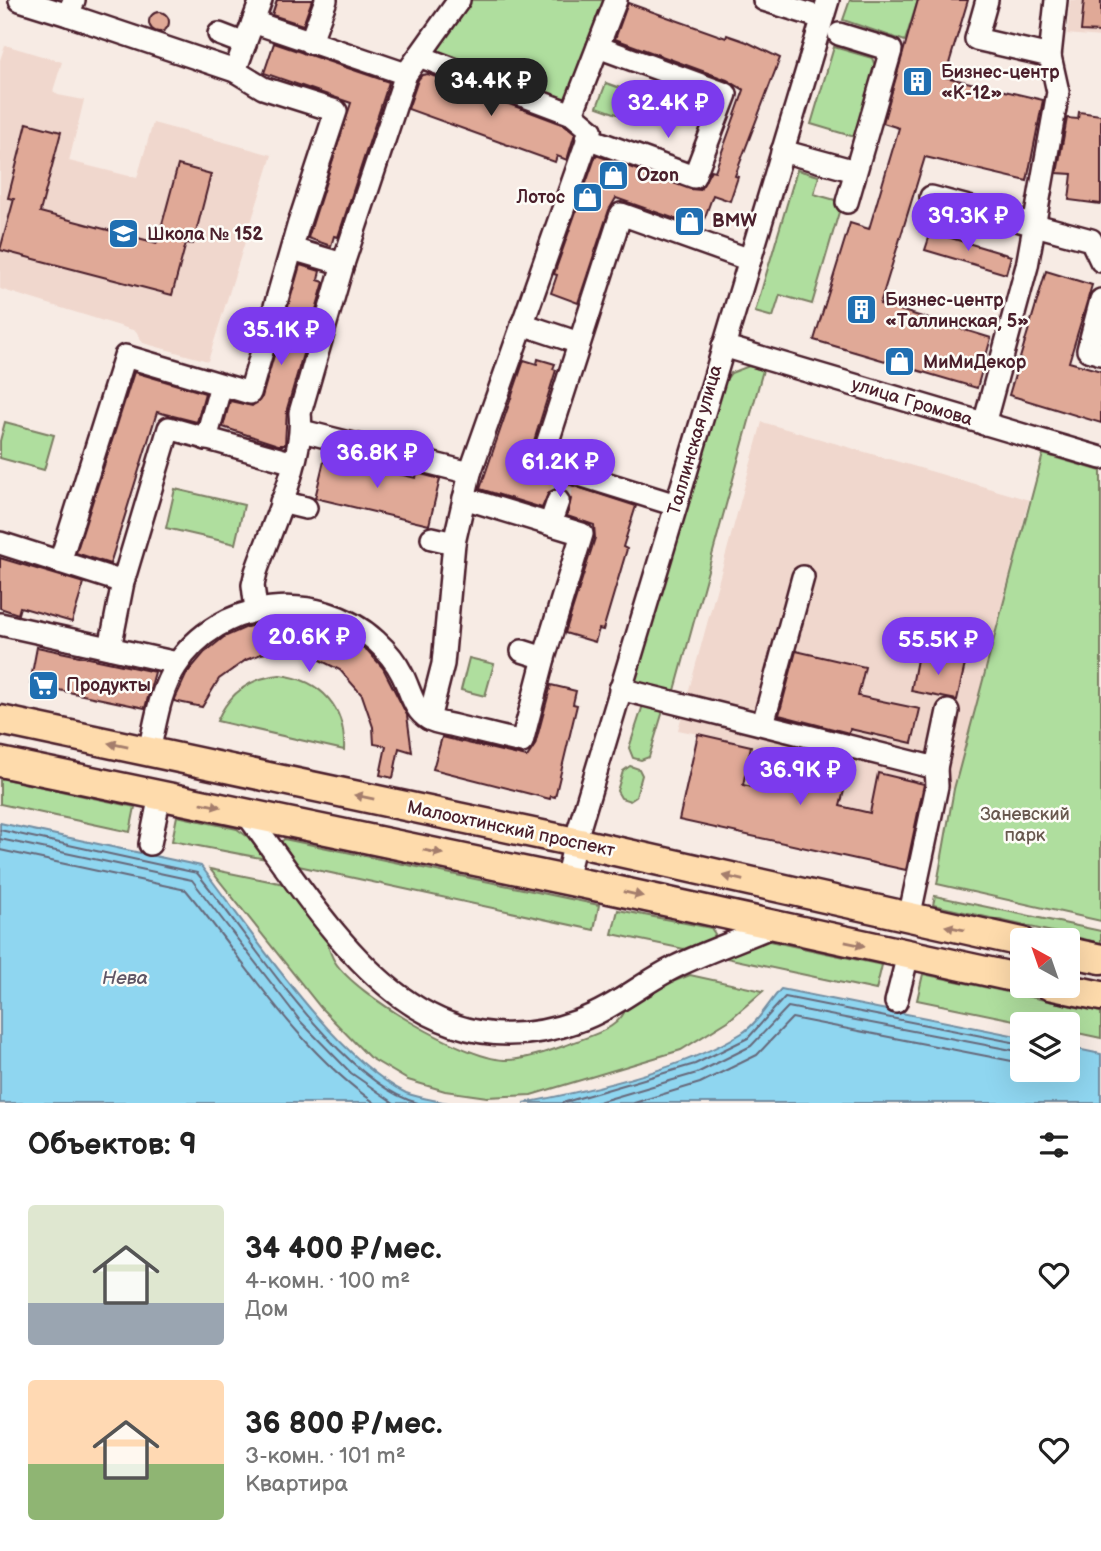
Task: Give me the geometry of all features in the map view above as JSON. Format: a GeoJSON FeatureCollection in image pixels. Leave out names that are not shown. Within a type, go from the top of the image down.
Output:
{"type":"FeatureCollection","features":[{"type":"Feature","properties":{"kind":"main road","name":"Малоохтинский проспект"},"geometry":{"type":"LineString","coordinates":[[0,720],[575,842],[1010,939]]}},
{"type":"Feature","properties":{"kind":"main road"},"geometry":{"type":"LineString","coordinates":[[0,762],[566,880],[1010,976]]}},
{"type":"Feature","properties":{"kind":"main road"},"geometry":{"type":"LineString","coordinates":[[1080,955],[1101,959]]}},
{"type":"Feature","properties":{"kind":"main road"},"geometry":{"type":"LineString","coordinates":[[1080,992],[1101,996]]}},
{"type":"Feature","properties":{"kind":"street"},"geometry":{"type":"LineString","coordinates":[[20,0],[71,8],[235,71],[263,88],[336,111],[292,248],[250,393],[125,356],[60,562]]}},
{"type":"Feature","properties":{"kind":"street"},"geometry":{"type":"LineString","coordinates":[[235,71],[261,0]]}},
{"type":"Feature","properties":{"kind":"street"},"geometry":{"type":"LineString","coordinates":[[310,43],[326,0]]}},
{"type":"Feature","properties":{"kind":"street"},"geometry":{"type":"LineString","coordinates":[[256,610],[253,585],[294,463],[302,431],[300,413],[343,264],[406,74],[459,0]]}},
{"type":"Feature","properties":{"kind":"street"},"geometry":{"type":"LineString","coordinates":[[572,114],[616,0]]}},
{"type":"Feature","properties":{"kind":"street"},"geometry":{"type":"LineString","coordinates":[[764,0],[825,9]]}},
{"type":"Feature","properties":{"kind":"street"},"geometry":{"type":"LineString","coordinates":[[987,0],[976,40],[1050,56]]}},
{"type":"Feature","properties":{"kind":"street"},"geometry":{"type":"LineString","coordinates":[[984,424],[1009,303],[1027,266],[1058,92],[1050,56],[1056,0]]}},
{"type":"Feature","properties":{"kind":"street","name":"Таллинская улица"},"geometry":{"type":"LineString","coordinates":[[566,880],[620,689],[825,9]]}},
{"type":"Feature","properties":{"kind":"street"},"geometry":{"type":"LineString","coordinates":[[253,22],[406,74]]}},
{"type":"Feature","properties":{"kind":"street"},"geometry":{"type":"LineString","coordinates":[[219,34],[245,44]]}},
{"type":"Feature","properties":{"kind":"street"},"geometry":{"type":"LineString","coordinates":[[839,34],[891,50],[847,202]]}},
{"type":"Feature","properties":{"kind":"street"},"geometry":{"type":"LineString","coordinates":[[587,138],[694,177],[726,94],[598,47]]}},
{"type":"Feature","properties":{"kind":"street"},"geometry":{"type":"LineString","coordinates":[[419,56],[572,114],[591,130],[470,473],[454,543],[443,664],[429,719]]}},
{"type":"Feature","properties":{"kind":"street"},"geometry":{"type":"LineString","coordinates":[[782,151],[855,171]]}},
{"type":"Feature","properties":{"kind":"street"},"geometry":{"type":"LineString","coordinates":[[931,197],[1096,242],[1101,261]]}},
{"type":"Feature","properties":{"kind":"street"},"geometry":{"type":"LineString","coordinates":[[676,505],[563,486],[541,463],[621,214],[750,260]]}},
{"type":"Feature","properties":{"kind":"street"},"geometry":{"type":"LineString","coordinates":[[292,248],[343,264]]}},
{"type":"Feature","properties":{"kind":"street"},"geometry":{"type":"LineString","coordinates":[[1101,300],[1088,350],[1101,354]]}},
{"type":"Feature","properties":{"kind":"street"},"geometry":{"type":"LineString","coordinates":[[522,324],[579,343]]}},
{"type":"Feature","properties":{"kind":"street","name":"улица Громова"},"geometry":{"type":"LineString","coordinates":[[723,346],[1101,458]]}},
{"type":"Feature","properties":{"kind":"street"},"geometry":{"type":"LineString","coordinates":[[206,439],[221,385]]}},
{"type":"Feature","properties":{"kind":"street"},"geometry":{"type":"LineString","coordinates":[[110,648],[123,582],[169,428],[294,463]]}},
{"type":"Feature","properties":{"kind":"street"},"geometry":{"type":"LineString","coordinates":[[302,431],[470,473]]}},
{"type":"Feature","properties":{"kind":"street"},"geometry":{"type":"LineString","coordinates":[[551,524],[563,486]]}},
{"type":"Feature","properties":{"kind":"street"},"geometry":{"type":"LineString","coordinates":[[149,751],[162,692],[177,663],[191,646],[221,623],[256,610],[307,608],[345,620],[362,629],[390,655],[410,688],[416,707],[429,719],[522,742],[544,658],[582,534],[464,498]]}},
{"type":"Feature","properties":{"kind":"street"},"geometry":{"type":"LineString","coordinates":[[281,502],[306,508]]}},
{"type":"Feature","properties":{"kind":"street"},"geometry":{"type":"LineString","coordinates":[[432,538],[454,543]]}},
{"type":"Feature","properties":{"kind":"street"},"geometry":{"type":"LineString","coordinates":[[0,543],[123,582]]}},
{"type":"Feature","properties":{"kind":"street"},"geometry":{"type":"LineString","coordinates":[[763,724],[803,577]]}},
{"type":"Feature","properties":{"kind":"street"},"geometry":{"type":"LineString","coordinates":[[0,624],[177,663]]}},
{"type":"Feature","properties":{"kind":"street"},"geometry":{"type":"LineString","coordinates":[[522,652],[544,658]]}},
{"type":"Feature","properties":{"kind":"street"},"geometry":{"type":"LineString","coordinates":[[620,689],[936,768]]}},
{"type":"Feature","properties":{"kind":"street"},"geometry":{"type":"LineString","coordinates":[[909,918],[937,786],[936,768],[948,711]]}},
{"type":"Feature","properties":{"kind":"street"},"geometry":{"type":"LineString","coordinates":[[150,844],[160,795]]}},
{"type":"Feature","properties":{"kind":"street"},"geometry":{"type":"LineString","coordinates":[[245,812],[317,911],[400,998],[429,1016],[456,1028],[493,1036],[524,1035],[579,1021],[631,994],[674,967],[773,926]]}},
{"type":"Feature","properties":{"kind":"street"},"geometry":{"type":"LineString","coordinates":[[896,1002],[908,955]]}},
{"type":"Feature","properties":{"kind":"shaded area"},"geometry":{"type":"Polygon","coordinates":[[[1070,0],[1101,0],[1101,37],[1067,34],[1070,0]]]}},
{"type":"Feature","properties":{"kind":"shaded area","name":"Школа № 152"},"geometry":{"type":"Polygon","coordinates":[[[5,45],[62,62],[53,91],[58,95],[84,100],[69,161],[137,178],[153,123],[272,155],[208,361],[143,343],[136,331],[0,289],[0,60],[5,45]]]}},
{"type":"Feature","properties":{"kind":"shaded area"},"geometry":{"type":"Polygon","coordinates":[[[762,422],[1029,500],[954,789],[925,784],[906,870],[679,820],[698,734],[678,730],[762,422]]]}},
{"type":"Feature","properties":{"kind":"green space"},"geometry":{"type":"Polygon","coordinates":[[[468,0],[609,0],[567,107],[425,54],[468,0]]]}},
{"type":"Feature","properties":{"kind":"green space"},"geometry":{"type":"Polygon","coordinates":[[[850,0],[918,0],[905,41],[843,20],[850,0]]]}},
{"type":"Feature","properties":{"kind":"green space"},"geometry":{"type":"Polygon","coordinates":[[[834,47],[872,58],[878,74],[858,138],[811,124],[834,47]]]}},
{"type":"Feature","properties":{"kind":"green space"},"geometry":{"type":"Polygon","coordinates":[[[606,83],[643,96],[634,120],[597,107],[606,83]]]}},
{"type":"Feature","properties":{"kind":"green space"},"geometry":{"type":"Polygon","coordinates":[[[797,170],[819,176],[814,194],[842,202],[812,304],[780,295],[773,317],[755,312],[797,170]]]}},
{"type":"Feature","properties":{"kind":"green space"},"geometry":{"type":"Polygon","coordinates":[[[749,366],[763,370],[674,694],[634,682],[725,381],[731,373],[749,366]]]}},
{"type":"Feature","properties":{"kind":"green space"},"geometry":{"type":"Polygon","coordinates":[[[5,422],[54,435],[44,470],[0,458],[0,441],[5,422]]]}},
{"type":"Feature","properties":{"kind":"green space","name":"Заневский парк"},"geometry":{"type":"Polygon","coordinates":[[[1043,454],[1101,471],[1101,921],[937,884],[954,789],[1043,454]]]}},
{"type":"Feature","properties":{"kind":"green space"},"geometry":{"type":"Polygon","coordinates":[[[175,489],[244,505],[235,544],[166,528],[175,489]]]}},
{"type":"Feature","properties":{"kind":"green space"},"geometry":{"type":"Polygon","coordinates":[[[469,658],[494,664],[485,696],[461,690],[469,658]]]}},
{"type":"Feature","properties":{"kind":"green space"},"geometry":{"type":"Polygon","coordinates":[[[280,675],[308,683],[328,699],[341,721],[344,750],[217,721],[228,702],[241,689],[250,683],[280,675]]]}},
{"type":"Feature","properties":{"kind":"green space"},"geometry":{"type":"Polygon","coordinates":[[[643,705],[662,707],[663,711],[649,757],[641,760],[633,758],[629,748],[643,705]]]}},
{"type":"Feature","properties":{"kind":"green space"},"geometry":{"type":"Polygon","coordinates":[[[630,766],[639,769],[642,775],[636,797],[630,801],[621,798],[617,791],[623,771],[630,766]]]}},
{"type":"Feature","properties":{"kind":"green space"},"geometry":{"type":"Polygon","coordinates":[[[0,778],[135,807],[130,832],[0,804],[0,778]]]}},
{"type":"Feature","properties":{"kind":"green space"},"geometry":{"type":"Polygon","coordinates":[[[177,816],[237,829],[248,837],[266,859],[172,841],[177,816]]]}},
{"type":"Feature","properties":{"kind":"green space"},"geometry":{"type":"Polygon","coordinates":[[[284,839],[599,905],[594,930],[294,865],[280,844],[284,839]]]}},
{"type":"Feature","properties":{"kind":"green space"},"geometry":{"type":"Polygon","coordinates":[[[210,869],[289,885],[319,922],[332,957],[347,976],[412,1023],[463,1049],[486,1057],[504,1060],[521,1058],[593,1035],[610,1027],[622,1016],[627,1000],[690,975],[763,991],[728,1021],[681,1050],[531,1095],[487,1097],[445,1091],[408,1080],[369,1057],[321,1008],[210,869]]]}},
{"type":"Feature","properties":{"kind":"green space"},"geometry":{"type":"Polygon","coordinates":[[[935,896],[1101,931],[1101,943],[1080,938],[1080,928],[1035,928],[933,905],[935,896]]]}},
{"type":"Feature","properties":{"kind":"green space"},"geometry":{"type":"Polygon","coordinates":[[[618,910],[711,928],[715,934],[713,938],[684,949],[612,934],[618,910]]]}},
{"type":"Feature","properties":{"kind":"green space"},"geometry":{"type":"Polygon","coordinates":[[[760,939],[882,965],[876,990],[717,956],[760,939]]]}},
{"type":"Feature","properties":{"kind":"green space"},"geometry":{"type":"Polygon","coordinates":[[[923,974],[1010,993],[1010,998],[1035,998],[1101,1012],[1101,1038],[1080,1034],[1080,1012],[1010,1012],[1010,1019],[917,1000],[923,974]]]}},
{"type":"Feature","properties":{"kind":"water","name":"Нева"},"geometry":{"type":"Polygon","coordinates":[[[0,823],[201,866],[295,991],[350,1052],[378,1076],[406,1093],[448,1103],[0,1103],[0,823]]]}},
{"type":"Feature","properties":{"kind":"water"},"geometry":{"type":"Polygon","coordinates":[[[781,989],[1010,1035],[1010,1082],[1080,1082],[1080,1050],[1101,1054],[1101,1103],[524,1103],[607,1085],[666,1068],[719,1046],[742,1033],[758,1019],[781,989]]]}},
{"type":"Feature","properties":{"kind":"building"},"geometry":{"type":"Polygon","coordinates":[[[277,0],[312,0],[303,25],[272,15],[277,0]]]}},
{"type":"Feature","properties":{"kind":"building"},"geometry":{"type":"Polygon","coordinates":[[[918,0],[968,0],[945,77],[1043,100],[1027,181],[925,157],[880,304],[991,338],[977,388],[814,340],[850,223],[869,229],[899,128],[883,123],[918,0]]]}},
{"type":"Feature","properties":{"kind":"building"},"geometry":{"type":"Polygon","coordinates":[[[1084,0],[1101,0],[1101,32],[1081,31],[1084,0]]]}},
{"type":"Feature","properties":{"kind":"building"},"geometry":{"type":"Polygon","coordinates":[[[628,3],[726,38],[727,35],[747,42],[780,58],[735,176],[738,177],[730,201],[713,195],[701,228],[616,198],[609,210],[578,303],[551,293],[557,275],[554,274],[596,155],[690,189],[700,190],[711,170],[715,171],[744,90],[727,80],[615,39],[628,3]]]}},
{"type":"Feature","properties":{"kind":"building"},"geometry":{"type":"Polygon","coordinates":[[[155,12],[163,12],[169,22],[163,32],[155,32],[149,26],[149,18],[155,12]]]}},
{"type":"Feature","properties":{"kind":"building"},"geometry":{"type":"Polygon","coordinates":[[[274,43],[389,82],[338,237],[334,236],[331,246],[308,238],[351,103],[264,73],[274,43]]]}},
{"type":"Feature","properties":{"kind":"building"},"geometry":{"type":"Polygon","coordinates":[[[428,74],[565,125],[575,133],[567,160],[557,156],[555,162],[408,109],[418,80],[422,75],[428,74]]]}},
{"type":"Feature","properties":{"kind":"building"},"geometry":{"type":"Polygon","coordinates":[[[1079,112],[1101,115],[1101,204],[1069,200],[1072,174],[1057,173],[1067,118],[1078,119],[1079,112]]]}},
{"type":"Feature","properties":{"kind":"building"},"geometry":{"type":"Polygon","coordinates":[[[27,123],[61,132],[40,212],[157,243],[178,165],[211,174],[193,244],[186,243],[172,295],[0,250],[14,199],[8,198],[27,123]]]}},
{"type":"Feature","properties":{"kind":"building"},"geometry":{"type":"Polygon","coordinates":[[[931,232],[1011,256],[1006,274],[925,250],[931,232]]]}},
{"type":"Feature","properties":{"kind":"building"},"geometry":{"type":"Polygon","coordinates":[[[300,265],[320,271],[318,280],[324,282],[287,409],[285,445],[278,445],[223,427],[230,401],[252,406],[262,397],[300,265]]]}},
{"type":"Feature","properties":{"kind":"building"},"geometry":{"type":"Polygon","coordinates":[[[1046,271],[1092,285],[1069,362],[1101,371],[1101,423],[1009,395],[1046,271]]]}},
{"type":"Feature","properties":{"kind":"building"},"geometry":{"type":"Polygon","coordinates":[[[538,359],[555,364],[553,369],[556,370],[525,470],[636,506],[623,547],[627,549],[603,630],[599,629],[595,642],[565,633],[595,538],[594,525],[567,516],[571,499],[562,488],[549,492],[542,508],[480,489],[524,360],[537,364],[538,359]]]}},
{"type":"Feature","properties":{"kind":"building"},"geometry":{"type":"Polygon","coordinates":[[[134,372],[205,393],[197,422],[157,412],[110,564],[76,553],[134,372]]]}},
{"type":"Feature","properties":{"kind":"building"},"geometry":{"type":"Polygon","coordinates":[[[326,452],[349,457],[348,462],[416,478],[417,473],[440,479],[429,525],[315,498],[326,452]]]}},
{"type":"Feature","properties":{"kind":"building"},"geometry":{"type":"Polygon","coordinates":[[[0,558],[84,583],[72,622],[20,607],[18,614],[0,608],[0,558]]]}},
{"type":"Feature","properties":{"kind":"building"},"geometry":{"type":"Polygon","coordinates":[[[272,621],[297,621],[322,626],[346,636],[368,651],[383,668],[407,715],[412,752],[399,748],[393,778],[380,775],[386,746],[374,744],[373,727],[362,695],[340,670],[310,655],[277,651],[261,654],[246,660],[219,679],[202,707],[174,701],[187,673],[204,653],[224,637],[247,627],[272,621]]]}},
{"type":"Feature","properties":{"kind":"building"},"geometry":{"type":"Polygon","coordinates":[[[37,647],[155,672],[145,708],[30,684],[37,647]]]}},
{"type":"Feature","properties":{"kind":"building"},"geometry":{"type":"Polygon","coordinates":[[[796,651],[865,667],[858,696],[920,709],[912,743],[850,729],[849,733],[779,715],[796,651]]]}},
{"type":"Feature","properties":{"kind":"building"},"geometry":{"type":"Polygon","coordinates":[[[918,654],[965,664],[957,700],[911,691],[918,654]]]}},
{"type":"Feature","properties":{"kind":"building"},"geometry":{"type":"Polygon","coordinates":[[[551,685],[576,691],[573,704],[577,705],[555,797],[551,796],[550,799],[433,769],[442,737],[527,757],[535,745],[551,685]]]}},
{"type":"Feature","properties":{"kind":"building"},"geometry":{"type":"Polygon","coordinates":[[[698,734],[751,746],[743,785],[774,792],[778,772],[786,774],[788,765],[838,776],[837,785],[845,787],[840,806],[870,813],[878,773],[924,784],[906,870],[679,820],[698,734]]]}},
{"type":"Feature","properties":{"kind":"tunnel"},"geometry":{"type":"LineString","coordinates":[[558,501],[563,485]]}},
{"type":"Feature","properties":{"kind":"place","name":"Бизнес-центр «К-12»"},"geometry":{"type":"Point","coordinates":[918,82]}},
{"type":"Feature","properties":{"kind":"place","name":"Ozon"},"geometry":{"type":"Point","coordinates":[614,175]}},
{"type":"Feature","properties":{"kind":"place","name":"Лотос"},"geometry":{"type":"Point","coordinates":[588,197]}},
{"type":"Feature","properties":{"kind":"place","name":"BMW"},"geometry":{"type":"Point","coordinates":[689,221]}},
{"type":"Feature","properties":{"kind":"place","name":"Школа № 152"},"geometry":{"type":"Point","coordinates":[124,234]}},
{"type":"Feature","properties":{"kind":"place","name":"Бизнес-центр «Таллинская, 5»"},"geometry":{"type":"Point","coordinates":[862,310]}},
{"type":"Feature","properties":{"kind":"place","name":"МиМиДекор"},"geometry":{"type":"Point","coordinates":[900,362]}},
{"type":"Feature","properties":{"kind":"place","name":"Продукты"},"geometry":{"type":"Point","coordinates":[43,685]}}]}
